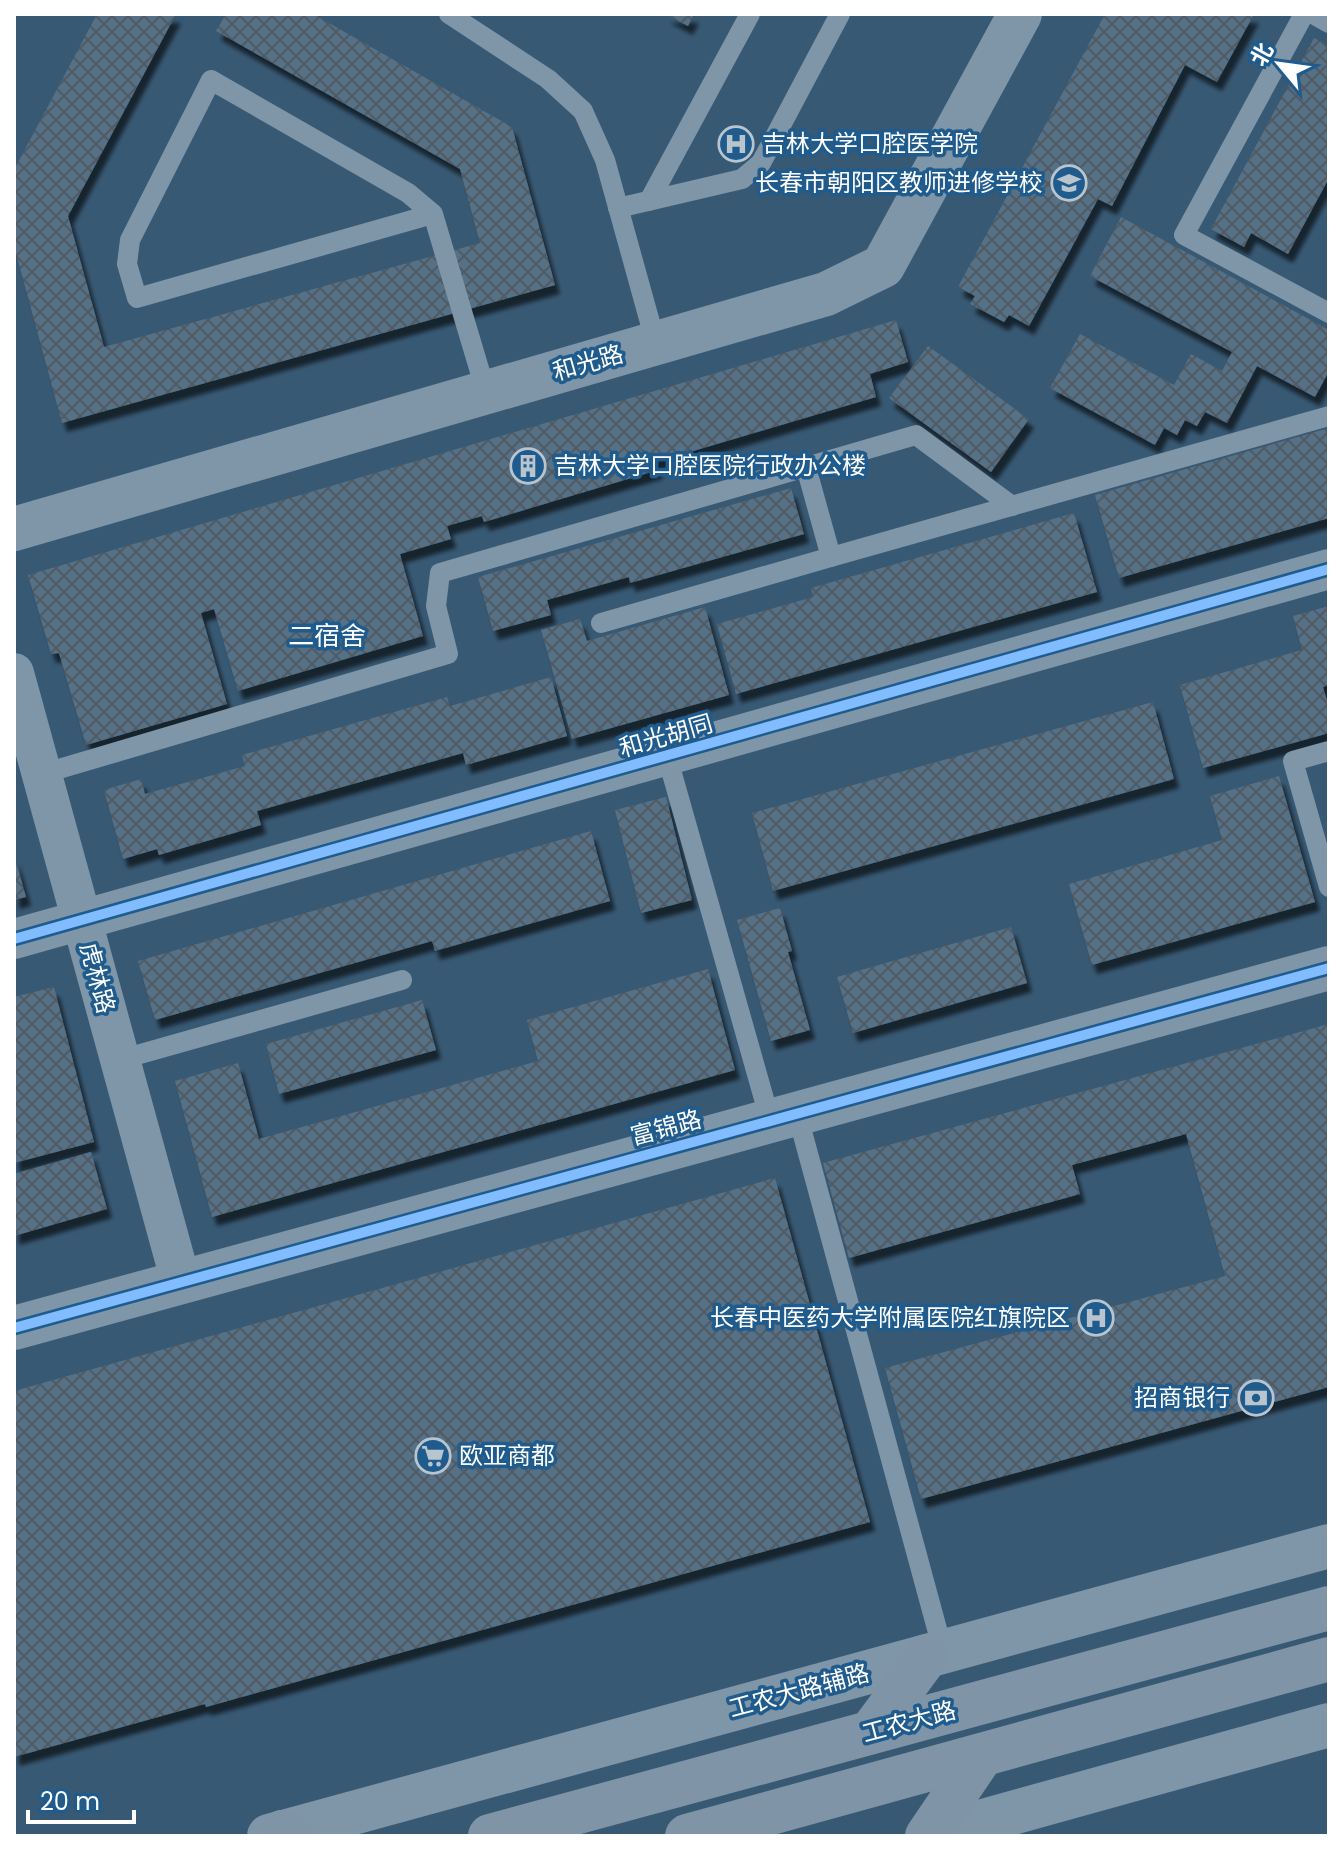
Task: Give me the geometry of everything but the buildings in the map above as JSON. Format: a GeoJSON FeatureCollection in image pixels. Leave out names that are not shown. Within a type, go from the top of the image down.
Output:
{"type":"FeatureCollection","features":[{"type":"Feature","properties":{"kind":"main road","name":"工农大路"},"geometry":{"type":"LineString","coordinates":[[490,1836],[1329,1608]]}},
{"type":"Feature","properties":{"kind":"main road"},"geometry":{"type":"LineString","coordinates":[[871,1732],[935,1654]]}},
{"type":"Feature","properties":{"kind":"main road"},"geometry":{"type":"LineString","coordinates":[[687,1836],[1329,1659]]}},
{"type":"Feature","properties":{"kind":"main road"},"geometry":{"type":"LineString","coordinates":[[947,1834],[982,1755]]}},
{"type":"Feature","properties":{"kind":"street","name":"和光路"},"geometry":{"type":"LineString","coordinates":[[14,529],[826,294],[883,266],[1020,14]]}},
{"type":"Feature","properties":{"kind":"street","name":"和光胡同"},"geometry":{"type":"LineString","coordinates":[[14,939],[1329,569]]}},
{"type":"Feature","properties":{"kind":"street","name":"虎林路"},"geometry":{"type":"LineString","coordinates":[[14,673],[181,1282]]}},
{"type":"Feature","properties":{"kind":"street","name":"富锦路"},"geometry":{"type":"LineString","coordinates":[[14,1328],[1329,968]]}},
{"type":"Feature","properties":{"kind":"street","name":"工农大路辅路"},"geometry":{"type":"LineString","coordinates":[[281,1835],[1329,1546]]}},
{"type":"Feature","properties":{"kind":"street"},"geometry":{"type":"LineString","coordinates":[[947,1834],[1329,1725]]}},
{"type":"Feature","properties":{"kind":"lane"},"geometry":{"type":"LineString","coordinates":[[449,14],[548,79],[583,111],[605,160],[656,344]]}},
{"type":"Feature","properties":{"kind":"lane"},"geometry":{"type":"LineString","coordinates":[[649,201],[750,14]]}},
{"type":"Feature","properties":{"kind":"lane"},"geometry":{"type":"LineString","coordinates":[[618,208],[742,179],[761,163],[840,14]]}},
{"type":"Feature","properties":{"kind":"lane"},"geometry":{"type":"LineString","coordinates":[[1304,14],[1184,235],[1329,313]]}},
{"type":"Feature","properties":{"kind":"lane"},"geometry":{"type":"LineString","coordinates":[[1313,14],[1329,23]]}},
{"type":"Feature","properties":{"kind":"lane"},"geometry":{"type":"LineString","coordinates":[[433,214],[137,298],[127,264],[130,240],[211,80],[408,193],[433,214],[486,392]]}},
{"type":"Feature","properties":{"kind":"lane"},"geometry":{"type":"LineString","coordinates":[[601,623],[1329,416]]}},
{"type":"Feature","properties":{"kind":"lane"},"geometry":{"type":"LineString","coordinates":[[42,774],[448,654],[436,606],[440,573],[916,435],[1012,506]]}},
{"type":"Feature","properties":{"kind":"lane"},"geometry":{"type":"LineString","coordinates":[[806,467],[831,557]]}},
{"type":"Feature","properties":{"kind":"lane"},"geometry":{"type":"LineString","coordinates":[[1329,751],[1293,761],[1329,887]]}},
{"type":"Feature","properties":{"kind":"lane"},"geometry":{"type":"LineString","coordinates":[[667,756],[783,1117],[935,1654]]}},
{"type":"Feature","properties":{"kind":"lane"},"geometry":{"type":"LineString","coordinates":[[119,1060],[402,980]]}},
{"type":"Feature","properties":{"kind":"cycle path"},"geometry":{"type":"LineString","coordinates":[[14,939],[1329,569]]}},
{"type":"Feature","properties":{"kind":"cycle path"},"geometry":{"type":"LineString","coordinates":[[14,1328],[1329,968]]}},
{"type":"Feature","properties":{"kind":"place","name":"吉林大学口腔医学院"},"geometry":{"type":"Point","coordinates":[736,144]}},
{"type":"Feature","properties":{"kind":"place","name":"长春市朝阳区教师进修学校"},"geometry":{"type":"Point","coordinates":[1069,183]}},
{"type":"Feature","properties":{"kind":"place","name":"吉林大学口腔医院行政办公楼"},"geometry":{"type":"Point","coordinates":[528,466]}},
{"type":"Feature","properties":{"kind":"place","name":"长春中医药大学附属医院红旗院区"},"geometry":{"type":"Point","coordinates":[1096,1318]}},
{"type":"Feature","properties":{"kind":"place","name":"招商银行"},"geometry":{"type":"Point","coordinates":[1256,1398]}},
{"type":"Feature","properties":{"kind":"place","name":"欧亚商都"},"geometry":{"type":"Point","coordinates":[433,1456]}},
{"type":"Feature","properties":{"kind":"district","name":"二宿舍"},"geometry":{"type":"Point","coordinates":[327,636]}}]}
